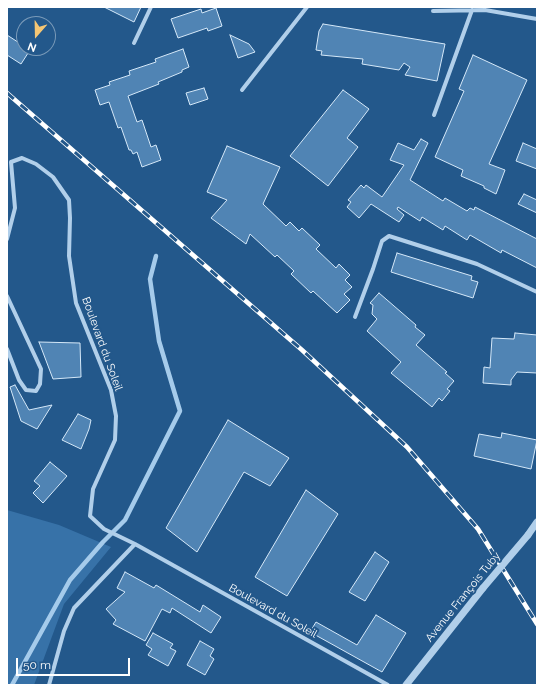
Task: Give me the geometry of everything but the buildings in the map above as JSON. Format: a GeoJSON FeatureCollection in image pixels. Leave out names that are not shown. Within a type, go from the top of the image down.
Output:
{"type":"FeatureCollection","features":[{"type":"Feature","properties":{"kind":"street"},"geometry":{"type":"LineString","coordinates":[[134,43],[151,7]]}},
{"type":"Feature","properties":{"kind":"street"},"geometry":{"type":"LineString","coordinates":[[242,90],[307,7]]}},
{"type":"Feature","properties":{"kind":"street"},"geometry":{"type":"LineString","coordinates":[[434,115],[472,10]]}},
{"type":"Feature","properties":{"kind":"street"},"geometry":{"type":"LineString","coordinates":[[433,11],[485,10],[537,19]]}},
{"type":"Feature","properties":{"kind":"street","name":"Boulevard du Soleil"},"geometry":{"type":"LineString","coordinates":[[7,239],[15,208],[11,162],[22,158],[36,164],[53,178],[69,200],[69,256],[76,303],[111,390],[116,416],[115,440],[93,489],[90,516],[104,529],[135,544],[388,685]]}},
{"type":"Feature","properties":{"kind":"street"},"geometry":{"type":"LineString","coordinates":[[355,317],[382,241],[389,236],[477,264],[537,292]]}},
{"type":"Feature","properties":{"kind":"street"},"geometry":{"type":"LineString","coordinates":[[7,296],[40,369],[40,384],[36,391],[26,390],[19,380],[7,349]]}},
{"type":"Feature","properties":{"kind":"street","name":"Avenue François Tuby"},"geometry":{"type":"LineString","coordinates":[[406,685],[537,522]]}},
{"type":"Feature","properties":{"kind":"street"},"geometry":{"type":"LineString","coordinates":[[49,685],[64,631],[74,608],[135,544]]}},
{"type":"Feature","properties":{"kind":"shaded area"},"geometry":{"type":"Polygon","coordinates":[[[7,510],[59,525],[111,547],[64,604],[34,685],[7,685],[7,510]]]}},
{"type":"Feature","properties":{"kind":"waterway"},"geometry":{"type":"LineString","coordinates":[[12,685],[70,580],[103,542],[125,520],[180,411],[159,341],[150,279],[156,256]]}},
{"type":"Feature","properties":{"kind":"railway"},"geometry":{"type":"LineString","coordinates":[[7,93],[302,350],[407,447],[478,529],[537,624]]}}]}
